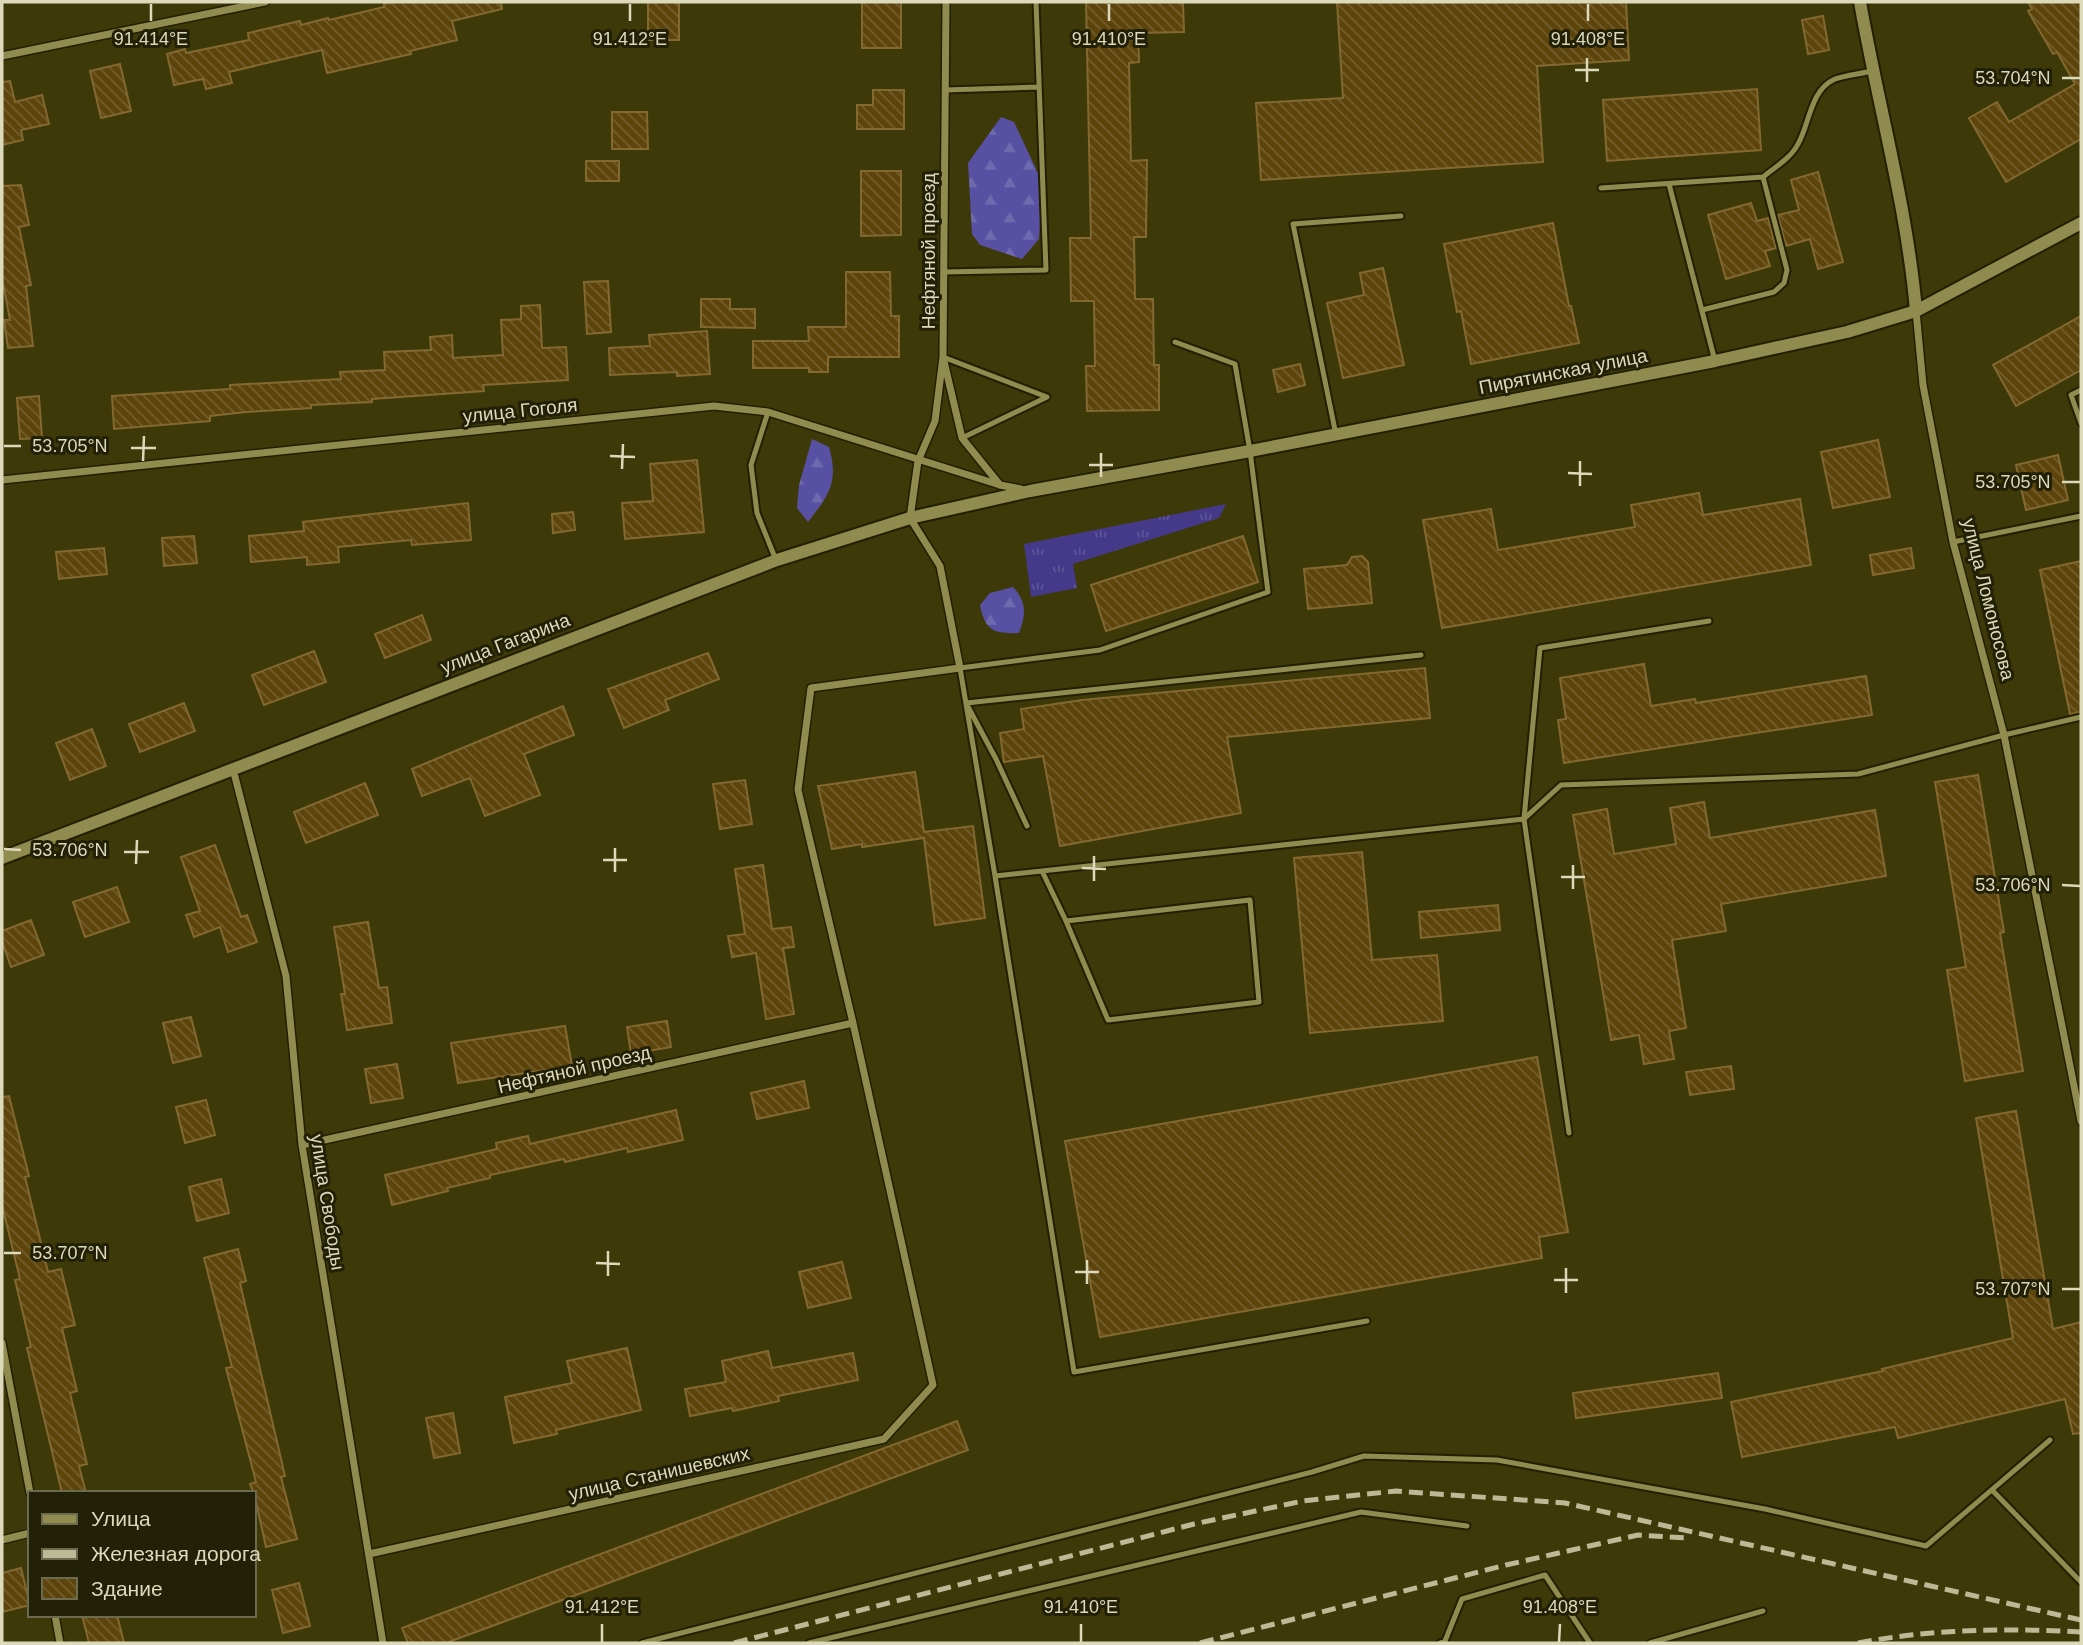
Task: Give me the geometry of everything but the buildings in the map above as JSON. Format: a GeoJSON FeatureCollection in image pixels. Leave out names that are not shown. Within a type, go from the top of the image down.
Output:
{"type":"FeatureCollection","features":[{"type":"Feature","properties":{"kind":"street"},"geometry":{"type":"LineString","coordinates":[[2,56],[265,2]]}},
{"type":"Feature","properties":{"kind":"street","name":"Нефтяной проезд"},"geometry":{"type":"LineString","coordinates":[[946,2],[943,357],[962,438],[1000,485]]}},
{"type":"Feature","properties":{"kind":"street","name":"улица Ломоносова"},"geometry":{"type":"LineString","coordinates":[[1860,2],[1912,261],[1923,385],[1953,542],[2004,735],[2081,1121]]}},
{"type":"Feature","properties":{"kind":"street","name":"Пирятинская улица"},"geometry":{"type":"LineString","coordinates":[[1030,491],[1250,452],[1715,361],[1847,331],[1916,310],[2081,223]]}},
{"type":"Feature","properties":{"kind":"street"},"geometry":{"type":"LineString","coordinates":[[853,1023],[798,790],[811,688],[960,668],[940,566],[910,518],[918,461],[935,421],[943,357]]}},
{"type":"Feature","properties":{"kind":"street","name":"улица Гоголя"},"geometry":{"type":"LineString","coordinates":[[2,480],[714,406],[768,412],[918,461],[1030,491]]}},
{"type":"Feature","properties":{"kind":"street","name":"улица Гагарина"},"geometry":{"type":"LineString","coordinates":[[2,858],[232,767],[777,560],[910,518],[1030,491]]}},
{"type":"Feature","properties":{"kind":"street","name":"улица Свободы"},"geometry":{"type":"LineString","coordinates":[[232,767],[286,976],[302,1145],[383,1643]]}},
{"type":"Feature","properties":{"kind":"street","name":"Нефтяной проезд"},"geometry":{"type":"LineString","coordinates":[[302,1145],[853,1023]]}},
{"type":"Feature","properties":{"kind":"street","name":"улица Станишевских"},"geometry":{"type":"LineString","coordinates":[[369,1554],[884,1440],[933,1385],[853,1023]]}},
{"type":"Feature","properties":{"kind":"street"},"geometry":{"type":"LineString","coordinates":[[2,1343],[30,1491]]}},
{"type":"Feature","properties":{"kind":"street"},"geometry":{"type":"LineString","coordinates":[[2,1540],[28,1534]]}},
{"type":"Feature","properties":{"kind":"street"},"geometry":{"type":"LineString","coordinates":[[55,1617],[60,1643]]}},
{"type":"Feature","properties":{"kind":"lane"},"geometry":{"type":"LineString","coordinates":[[944,272],[1046,270],[1036,2]]}},
{"type":"Feature","properties":{"kind":"lane"},"geometry":{"type":"LineString","coordinates":[[1601,188],[1763,177],[1798,145],[1813,104],[1825,85],[1836,79],[1872,71]]}},
{"type":"Feature","properties":{"kind":"lane"},"geometry":{"type":"LineString","coordinates":[[945,90],[1039,87]]}},
{"type":"Feature","properties":{"kind":"lane"},"geometry":{"type":"LineString","coordinates":[[1702,310],[1774,292],[1784,283],[1787,270],[1763,177]]}},
{"type":"Feature","properties":{"kind":"lane"},"geometry":{"type":"LineString","coordinates":[[1669,184],[1715,361]]}},
{"type":"Feature","properties":{"kind":"lane"},"geometry":{"type":"LineString","coordinates":[[1336,435],[1293,224],[1401,216]]}},
{"type":"Feature","properties":{"kind":"lane"},"geometry":{"type":"LineString","coordinates":[[1175,342],[1235,364],[1250,452],[1268,592],[1100,650],[960,668],[1074,1372],[1367,1321]]}},
{"type":"Feature","properties":{"kind":"lane"},"geometry":{"type":"LineString","coordinates":[[943,357],[1047,397],[962,438]]}},
{"type":"Feature","properties":{"kind":"lane"},"geometry":{"type":"LineString","coordinates":[[2081,390],[2071,395],[2081,423]]}},
{"type":"Feature","properties":{"kind":"lane"},"geometry":{"type":"LineString","coordinates":[[768,412],[751,465],[757,513],[777,560]]}},
{"type":"Feature","properties":{"kind":"lane"},"geometry":{"type":"LineString","coordinates":[[1953,542],[2081,516]]}},
{"type":"Feature","properties":{"kind":"lane"},"geometry":{"type":"LineString","coordinates":[[1569,1133],[1524,820],[1540,648],[1709,621]]}},
{"type":"Feature","properties":{"kind":"lane"},"geometry":{"type":"LineString","coordinates":[[966,703],[1421,655]]}},
{"type":"Feature","properties":{"kind":"lane"},"geometry":{"type":"LineString","coordinates":[[966,703],[1027,826]]}},
{"type":"Feature","properties":{"kind":"lane"},"geometry":{"type":"LineString","coordinates":[[995,876],[1524,820],[1561,785],[1858,774],[2081,717]]}},
{"type":"Feature","properties":{"kind":"lane"},"geometry":{"type":"LineString","coordinates":[[1042,871],[1108,1020],[1259,1002],[1250,900],[1066,921]]}},
{"type":"Feature","properties":{"kind":"lane"},"geometry":{"type":"LineString","coordinates":[[642,1643],[1285,1479],[1364,1456],[1497,1460],[1765,1509],[1926,1546],[2050,1440]]}},
{"type":"Feature","properties":{"kind":"lane"},"geometry":{"type":"LineString","coordinates":[[1992,1489],[2081,1582]]}},
{"type":"Feature","properties":{"kind":"lane"},"geometry":{"type":"LineString","coordinates":[[809,1643],[1361,1512],[1467,1526]]}},
{"type":"Feature","properties":{"kind":"lane"},"geometry":{"type":"LineString","coordinates":[[1444,1643],[1462,1599],[1545,1575],[1590,1643]]}},
{"type":"Feature","properties":{"kind":"lane"},"geometry":{"type":"LineString","coordinates":[[1650,1643],[1763,1611]]}},
{"type":"Feature","properties":{"kind":"green space"},"geometry":{"type":"Polygon","coordinates":[[[1001,117],[1014,122],[1042,182],[1039,239],[1022,259],[980,245],[972,234],[968,163],[1001,117]]]}},
{"type":"Feature","properties":{"kind":"green space"},"geometry":{"type":"Polygon","coordinates":[[[812,439],[829,447],[833,470],[827,496],[808,522],[797,508],[799,485],[812,439]]]}},
{"type":"Feature","properties":{"kind":"green space"},"geometry":{"type":"Polygon","coordinates":[[[1226,504],[1219,518],[1073,564],[1077,588],[1031,597],[1024,544],[1226,504]]]}},
{"type":"Feature","properties":{"kind":"green space"},"geometry":{"type":"Polygon","coordinates":[[[1013,587],[1023,603],[1023,620],[1019,633],[1003,633],[988,626],[980,605],[990,593],[1013,587]]]}},
{"type":"Feature","properties":{"kind":"railway"},"geometry":{"type":"LineString","coordinates":[[734,1643],[1194,1524],[1303,1501],[1396,1491],[1565,1503],[2081,1620]]}},
{"type":"Feature","properties":{"kind":"railway"},"geometry":{"type":"LineString","coordinates":[[1200,1643],[1506,1565],[1638,1535],[1688,1538]]}},
{"type":"Feature","properties":{"kind":"railway"},"geometry":{"type":"LineString","coordinates":[[1858,1643],[1969,1631],[2081,1632]]}}]}
